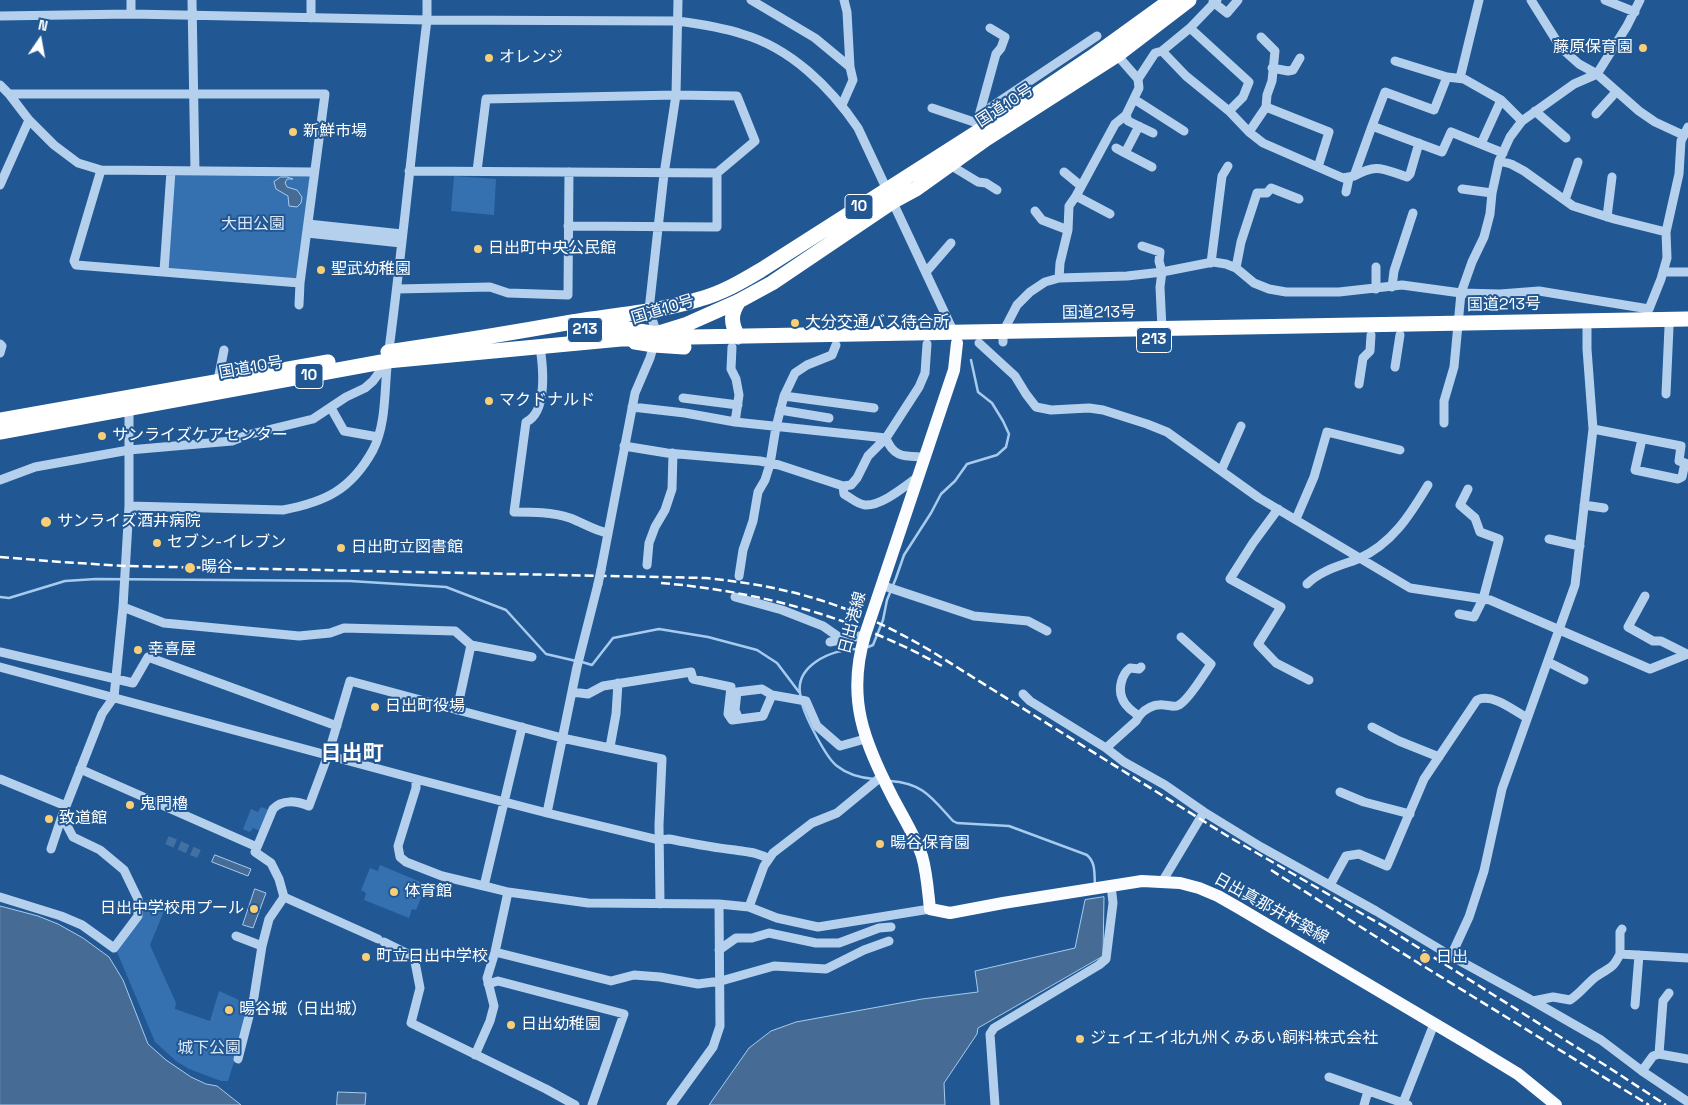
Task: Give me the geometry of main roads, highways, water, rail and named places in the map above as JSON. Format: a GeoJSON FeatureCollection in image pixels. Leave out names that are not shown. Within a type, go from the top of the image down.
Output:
{"type":"FeatureCollection","features":[{"type":"Feature","properties":{"kind":"highway","name":"国道10号"},"geometry":{"type":"LineString","coordinates":[[0,432],[218,380],[388,357],[540,347],[621,339],[656,339],[739,301],[772,283],[889,196],[980,122],[1092,58],[1171,0]]}},
{"type":"Feature","properties":{"kind":"highway","name":"国道10号"},"geometry":{"type":"LineString","coordinates":[[0,420],[128,402],[388,357],[700,299],[729,288],[889,196],[916,189],[986,139],[1117,55],[1189,0]]}},
{"type":"Feature","properties":{"kind":"highway"},"geometry":{"type":"LineString","coordinates":[[735,342],[731,316],[739,301]]}},
{"type":"Feature","properties":{"kind":"highway","name":"国道213号"},"geometry":{"type":"LineString","coordinates":[[512,334],[610,327],[636,329],[656,339],[691,337],[735,342],[836,345],[927,344],[956,338],[979,343],[1003,337],[1162,329],[1458,329],[1587,326],[1688,319]]}},
{"type":"Feature","properties":{"kind":"highway","name":"国道213号"},"geometry":{"type":"LineString","coordinates":[[1587,326],[1688,327]]}},
{"type":"Feature","properties":{"kind":"highway","name":"国道213号"},"geometry":{"type":"LineString","coordinates":[[735,342],[1003,337],[1400,335],[1458,329]]}},
{"type":"Feature","properties":{"kind":"main road","name":"日出港線"},"geometry":{"type":"LineString","coordinates":[[930,909],[922,857],[866,739],[858,707],[856,680],[860,649],[954,370],[956,338]]}},
{"type":"Feature","properties":{"kind":"main road","name":"日出真那井杵築線"},"geometry":{"type":"LineString","coordinates":[[930,909],[950,913],[1111,885],[1142,881],[1180,883],[1218,896],[1518,1074],[1556,1105]]}},
{"type":"Feature","properties":{"kind":"waterway"},"geometry":{"type":"LineString","coordinates":[[868,647],[873,645],[883,620],[887,600],[904,555],[941,494],[955,481],[967,464],[997,455],[1006,447],[1009,434],[992,403],[978,392],[971,360]]}},
{"type":"Feature","properties":{"kind":"waterway"},"geometry":{"type":"LineString","coordinates":[[0,597],[9,598],[65,581],[96,579],[350,581],[446,587],[506,610],[546,654],[576,661]]}},
{"type":"Feature","properties":{"kind":"waterway"},"geometry":{"type":"LineString","coordinates":[[582,662],[592,665],[613,638],[659,629],[708,637],[757,650],[777,663],[799,692]]}},
{"type":"Feature","properties":{"kind":"waterway"},"geometry":{"type":"LineString","coordinates":[[801,698],[800,687],[802,677],[808,668],[816,661],[836,652],[857,649]]}},
{"type":"Feature","properties":{"kind":"waterway"},"geometry":{"type":"LineString","coordinates":[[802,704],[817,737],[833,762],[841,769],[850,773],[874,779]]}},
{"type":"Feature","properties":{"kind":"waterway"},"geometry":{"type":"LineString","coordinates":[[890,781],[901,782],[919,788],[957,823],[1009,826],[1087,855],[1093,865],[1095,884]]}},
{"type":"Feature","properties":{"kind":"tunnel"},"geometry":{"type":"LineString","coordinates":[[167,840],[199,854]]}},
{"type":"Feature","properties":{"kind":"railway"},"geometry":{"type":"LineString","coordinates":[[0,557],[125,566],[706,578],[768,587],[823,601],[850,610],[876,622],[931,651],[1229,837],[1392,931],[1666,1105]]}},
{"type":"Feature","properties":{"kind":"railway"},"geometry":{"type":"LineString","coordinates":[[661,583],[734,593],[806,610],[876,634],[942,666]]}},
{"type":"Feature","properties":{"kind":"railway"},"geometry":{"type":"LineString","coordinates":[[1271,870],[1649,1105]]}},
{"type":"Feature","properties":{"kind":"place","name":"藤原保育園"},"geometry":{"type":"Point","coordinates":[1643,48]}},
{"type":"Feature","properties":{"kind":"place","name":"オレンジ"},"geometry":{"type":"Point","coordinates":[489,58]}},
{"type":"Feature","properties":{"kind":"place","name":"新鮮市場"},"geometry":{"type":"Point","coordinates":[293,132]}},
{"type":"Feature","properties":{"kind":"place","name":"日出町中央公民館"},"geometry":{"type":"Point","coordinates":[478,249]}},
{"type":"Feature","properties":{"kind":"place","name":"聖武幼稚園"},"geometry":{"type":"Point","coordinates":[321,270]}},
{"type":"Feature","properties":{"kind":"place","name":"大分交通バス待合所"},"geometry":{"type":"Point","coordinates":[795,323]}},
{"type":"Feature","properties":{"kind":"place","name":"マクドナルド"},"geometry":{"type":"Point","coordinates":[489,401]}},
{"type":"Feature","properties":{"kind":"place","name":"サンライズケアセンター"},"geometry":{"type":"Point","coordinates":[102,436]}},
{"type":"Feature","properties":{"kind":"place","name":"サンライズ酒井病院"},"geometry":{"type":"Point","coordinates":[46,522]}},
{"type":"Feature","properties":{"kind":"place","name":"セブン-イレブン"},"geometry":{"type":"Point","coordinates":[157,543]}},
{"type":"Feature","properties":{"kind":"place","name":"日出町立図書館"},"geometry":{"type":"Point","coordinates":[341,548]}},
{"type":"Feature","properties":{"kind":"place","name":"暘谷"},"geometry":{"type":"Point","coordinates":[190,568]}},
{"type":"Feature","properties":{"kind":"place","name":"幸喜屋"},"geometry":{"type":"Point","coordinates":[138,650]}},
{"type":"Feature","properties":{"kind":"place","name":"日出町役場"},"geometry":{"type":"Point","coordinates":[375,707]}},
{"type":"Feature","properties":{"kind":"place","name":"鬼門櫓"},"geometry":{"type":"Point","coordinates":[130,805]}},
{"type":"Feature","properties":{"kind":"place","name":"致道館"},"geometry":{"type":"Point","coordinates":[49,819]}},
{"type":"Feature","properties":{"kind":"place","name":"暘谷保育園"},"geometry":{"type":"Point","coordinates":[880,844]}},
{"type":"Feature","properties":{"kind":"place","name":"体育館"},"geometry":{"type":"Point","coordinates":[394,892]}},
{"type":"Feature","properties":{"kind":"place","name":"日出中学校用プール"},"geometry":{"type":"Point","coordinates":[254,909]}},
{"type":"Feature","properties":{"kind":"place","name":"町立日出中学校"},"geometry":{"type":"Point","coordinates":[366,957]}},
{"type":"Feature","properties":{"kind":"place","name":"日出"},"geometry":{"type":"Point","coordinates":[1425,958]}},
{"type":"Feature","properties":{"kind":"place","name":"暘谷城（日出城）"},"geometry":{"type":"Point","coordinates":[229,1010]}},
{"type":"Feature","properties":{"kind":"place","name":"日出幼稚園"},"geometry":{"type":"Point","coordinates":[511,1025]}},
{"type":"Feature","properties":{"kind":"place","name":"ジェイエイ北九州くみあい飼料株式会社"},"geometry":{"type":"Point","coordinates":[1080,1039]}},
{"type":"Feature","properties":{"kind":"district","name":"日出町"},"geometry":{"type":"Point","coordinates":[352,754]}},
{"type":"Feature","properties":{"kind":"park label","name":"大田公園"},"geometry":{"type":"Point","coordinates":[253,225]}},
{"type":"Feature","properties":{"kind":"park label","name":"城下公園"},"geometry":{"type":"Point","coordinates":[209,1049]}}]}
